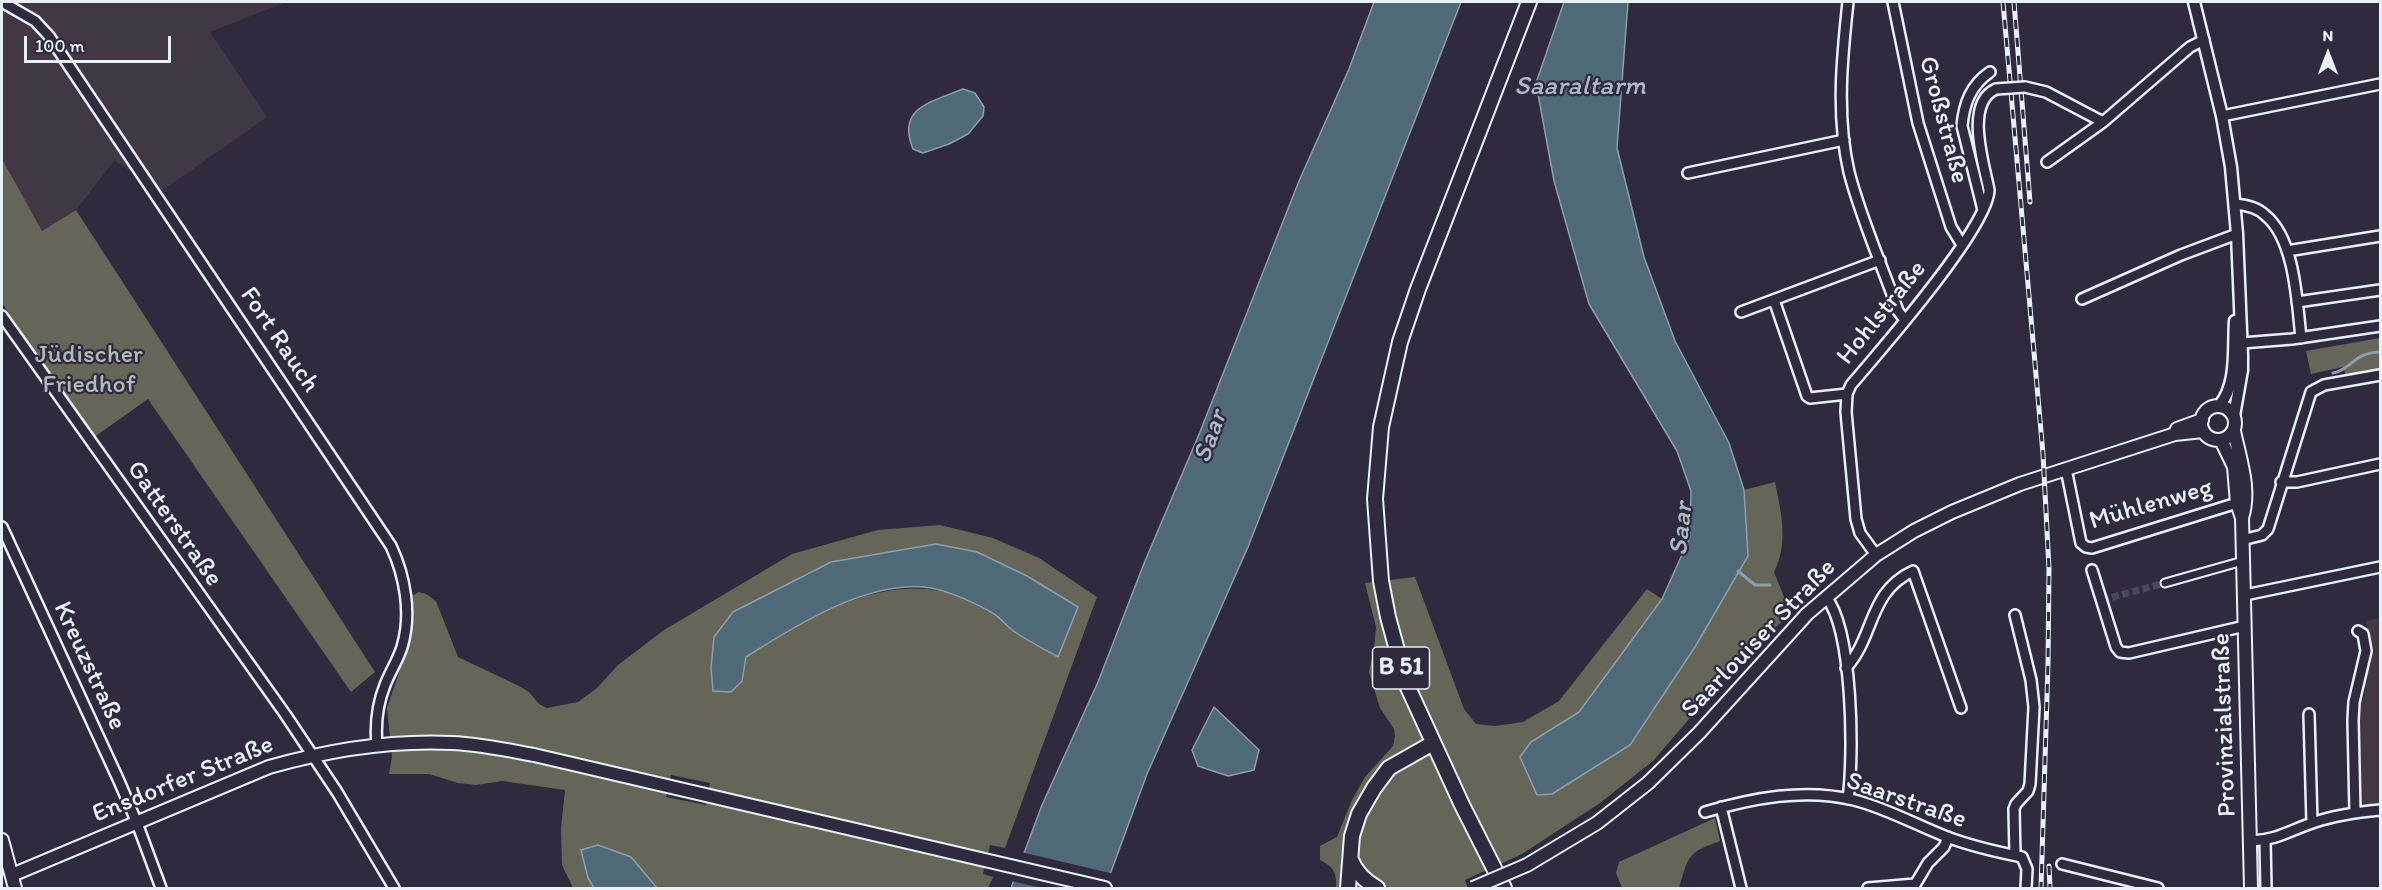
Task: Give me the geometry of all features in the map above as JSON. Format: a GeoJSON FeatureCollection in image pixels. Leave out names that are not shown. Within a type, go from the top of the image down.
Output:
{"type":"FeatureCollection","features":[{"type":"Feature","properties":{"kind":"main road","name":"B 51"},"geometry":{"type":"LineString","coordinates":[[1504,888],[1406,683],[1380,580],[1375,499],[1381,427],[1400,342],[1418,289],[1529,2]]}},
{"type":"Feature","properties":{"kind":"main road"},"geometry":{"type":"LineString","coordinates":[[2219,406],[2228,409],[2234,416],[2234,431],[2221,440],[2212,439],[2202,425],[2208,410],[2219,406]]}},
{"type":"Feature","properties":{"kind":"main road","name":"Saarlouiser Straße"},"geometry":{"type":"LineString","coordinates":[[1473,888],[1527,866],[1623,804],[1699,733],[1807,614],[1876,555],[1952,512],[2020,484],[2202,425]]}},
{"type":"Feature","properties":{"kind":"main road","name":"Provinzialstraße"},"geometry":{"type":"LineString","coordinates":[[2234,431],[2244,473],[2246,502],[2242,518],[2242,540],[2251,888]]}},
{"type":"Feature","properties":{"kind":"main road","name":"Provinzialstraße"},"geometry":{"type":"LineString","coordinates":[[2221,440],[2234,467],[2237,503],[2242,518]]}},
{"type":"Feature","properties":{"kind":"main road","name":"Ensdorfer Straße"},"geometry":{"type":"LineString","coordinates":[[12,875],[244,776],[313,756],[377,745],[453,743],[490,747],[668,786],[1105,888]]}},
{"type":"Feature","properties":{"kind":"main road"},"geometry":{"type":"LineString","coordinates":[[1348,888],[1352,836],[1359,814],[1374,788],[1389,768],[1433,743]]}},
{"type":"Feature","properties":{"kind":"main road"},"geometry":{"type":"LineString","coordinates":[[2,840],[15,888]]}},
{"type":"Feature","properties":{"kind":"main road"},"geometry":{"type":"LineString","coordinates":[[1351,860],[1364,880],[1377,888]]}},
{"type":"Feature","properties":{"kind":"street","name":"Fort Rauch"},"geometry":{"type":"LineString","coordinates":[[2,2],[34,21],[49,36],[391,546],[404,583],[405,631],[402,646],[378,707],[377,745]]}},
{"type":"Feature","properties":{"kind":"street"},"geometry":{"type":"LineString","coordinates":[[1848,2],[1842,79],[1844,140],[1854,188],[1898,311],[1905,320]]}},
{"type":"Feature","properties":{"kind":"street","name":"Großstraße"},"geometry":{"type":"LineString","coordinates":[[1893,2],[1918,123],[1951,227],[1962,245]]}},
{"type":"Feature","properties":{"kind":"street"},"geometry":{"type":"LineString","coordinates":[[2194,2],[2222,116],[2235,204],[2242,370],[2234,416]]}},
{"type":"Feature","properties":{"kind":"street"},"geometry":{"type":"LineString","coordinates":[[2047,162],[2103,122],[2190,47],[2204,40]]}},
{"type":"Feature","properties":{"kind":"street"},"geometry":{"type":"LineString","coordinates":[[1983,210],[1962,126],[1963,112],[1974,86],[1990,72]]}},
{"type":"Feature","properties":{"kind":"street"},"geometry":{"type":"LineString","coordinates":[[2222,116],[2380,84]]}},
{"type":"Feature","properties":{"kind":"street","name":"Hohlstraße"},"geometry":{"type":"LineString","coordinates":[[1876,555],[1860,533],[1856,519],[1848,434],[1847,394],[1851,385],[1905,320],[1962,245],[1988,201],[1989,190],[1978,114],[1986,94],[1996,89],[2025,87],[2046,92],[2103,122]]}},
{"type":"Feature","properties":{"kind":"street"},"geometry":{"type":"LineString","coordinates":[[1688,174],[1844,140]]}},
{"type":"Feature","properties":{"kind":"street"},"geometry":{"type":"LineString","coordinates":[[2235,204],[2264,213],[2282,236],[2287,251],[2301,338]]}},
{"type":"Feature","properties":{"kind":"street"},"geometry":{"type":"LineString","coordinates":[[2082,299],[2181,255],[2237,234]]}},
{"type":"Feature","properties":{"kind":"street"},"geometry":{"type":"LineString","coordinates":[[2287,251],[2380,236]]}},
{"type":"Feature","properties":{"kind":"street"},"geometry":{"type":"LineString","coordinates":[[1741,312],[1880,260]]}},
{"type":"Feature","properties":{"kind":"street"},"geometry":{"type":"LineString","coordinates":[[2219,406],[2226,397],[2230,383],[2238,285]]}},
{"type":"Feature","properties":{"kind":"street"},"geometry":{"type":"LineString","coordinates":[[2296,302],[2380,290]]}},
{"type":"Feature","properties":{"kind":"street"},"geometry":{"type":"LineString","coordinates":[[1774,300],[1807,396],[1810,399],[1816,399],[1838,393],[1847,394]]}},
{"type":"Feature","properties":{"kind":"street","name":"Gatterstraße"},"geometry":{"type":"LineString","coordinates":[[2,316],[285,714],[394,888]]}},
{"type":"Feature","properties":{"kind":"street"},"geometry":{"type":"LineString","coordinates":[[2242,343],[2301,338],[2380,326]]}},
{"type":"Feature","properties":{"kind":"street"},"geometry":{"type":"LineString","coordinates":[[2242,540],[2262,535],[2268,529],[2311,392],[2324,385],[2380,375]]}},
{"type":"Feature","properties":{"kind":"street"},"geometry":{"type":"LineString","coordinates":[[2281,482],[2297,482],[2380,464]]}},
{"type":"Feature","properties":{"kind":"street","name":"Mühlenweg"},"geometry":{"type":"LineString","coordinates":[[2066,469],[2081,543],[2086,548],[2092,549],[2237,503]]}},
{"type":"Feature","properties":{"kind":"street","name":"Kreuzstraße"},"geometry":{"type":"LineString","coordinates":[[2,527],[137,823],[161,888]]}},
{"type":"Feature","properties":{"kind":"street"},"geometry":{"type":"LineString","coordinates":[[2165,583],[2243,561]]}},
{"type":"Feature","properties":{"kind":"street"},"geometry":{"type":"LineString","coordinates":[[2245,595],[2380,567]]}},
{"type":"Feature","properties":{"kind":"street"},"geometry":{"type":"LineString","coordinates":[[2092,570],[2116,647],[2121,652],[2129,653],[2245,626]]}},
{"type":"Feature","properties":{"kind":"street"},"geometry":{"type":"LineString","coordinates":[[1846,668],[1856,654],[1884,595],[1893,583],[1913,571],[1961,708]]}},
{"type":"Feature","properties":{"kind":"street"},"geometry":{"type":"LineString","coordinates":[[1826,597],[1834,607],[1838,619],[1846,668],[1852,739],[1848,799]]}},
{"type":"Feature","properties":{"kind":"street"},"geometry":{"type":"LineString","coordinates":[[2015,615],[2031,680],[2034,707],[2032,774],[2028,791],[2014,809],[2019,856],[2027,869],[2026,888]]}},
{"type":"Feature","properties":{"kind":"street"},"geometry":{"type":"LineString","coordinates":[[2355,813],[2354,702],[2366,651],[2363,634],[2358,630]]}},
{"type":"Feature","properties":{"kind":"street"},"geometry":{"type":"LineString","coordinates":[[2310,714],[2312,823]]}},
{"type":"Feature","properties":{"kind":"street","name":"Saarstraße"},"geometry":{"type":"LineString","coordinates":[[1705,812],[1742,801],[1783,795],[1848,799],[1875,807],[1948,837],[2019,856]]}},
{"type":"Feature","properties":{"kind":"street"},"geometry":{"type":"LineString","coordinates":[[1721,807],[1741,888]]}},
{"type":"Feature","properties":{"kind":"street"},"geometry":{"type":"LineString","coordinates":[[2251,841],[2288,834],[2312,823],[2380,810]]}},
{"type":"Feature","properties":{"kind":"street"},"geometry":{"type":"LineString","coordinates":[[1868,888],[1914,886],[1933,857],[1944,846],[1948,837]]}},
{"type":"Feature","properties":{"kind":"street","name":"Provinzialstraße"},"geometry":{"type":"LineString","coordinates":[[2265,840],[2266,888]]}},
{"type":"Feature","properties":{"kind":"street"},"geometry":{"type":"LineString","coordinates":[[2062,864],[2158,888]]}},
{"type":"Feature","properties":{"kind":"shaded area"},"geometry":{"type":"Polygon","coordinates":[[[2,2],[286,2],[210,32],[267,117],[163,190],[114,161],[76,210],[42,231],[2,163],[2,2]]]}},
{"type":"Feature","properties":{"kind":"shaded area"},"geometry":{"type":"Polygon","coordinates":[[[2380,618],[2380,804],[2360,806],[2358,714],[2360,701],[2365,695],[2367,656],[2370,654],[2366,621],[2380,618]]]}},
{"type":"Feature","properties":{"kind":"green space","name":"Jüdischer Friedhof"},"geometry":{"type":"Polygon","coordinates":[[[2,159],[42,231],[76,210],[375,672],[351,692],[148,399],[93,438],[2,303],[2,159]]]}},
{"type":"Feature","properties":{"kind":"green space"},"geometry":{"type":"Polygon","coordinates":[[[2380,338],[2380,370],[2346,376],[2343,367],[2311,374],[2306,351],[2380,338]]]}},
{"type":"Feature","properties":{"kind":"green space"},"geometry":{"type":"Polygon","coordinates":[[[1775,482],[1781,516],[1782,539],[1779,561],[1774,572],[1790,612],[1784,620],[1728,666],[1714,690],[1653,761],[1600,803],[1522,854],[1465,880],[1468,888],[1336,888],[1334,871],[1320,860],[1320,846],[1337,837],[1352,800],[1365,777],[1393,746],[1395,736],[1394,729],[1380,708],[1369,672],[1376,627],[1365,583],[1415,577],[1464,709],[1476,724],[1495,726],[1523,722],[1559,701],[1647,589],[1662,599],[1579,712],[1531,742],[1552,794],[1630,745],[1695,647],[1748,557],[1744,490],[1775,482]]]}},
{"type":"Feature","properties":{"kind":"green space"},"geometry":{"type":"Polygon","coordinates":[[[940,525],[993,538],[1039,558],[1097,597],[1005,848],[990,845],[983,874],[993,877],[988,888],[657,888],[631,857],[588,878],[594,888],[573,888],[562,865],[561,828],[565,790],[502,781],[476,785],[458,783],[429,774],[389,774],[392,757],[387,708],[408,646],[413,613],[412,596],[419,592],[436,601],[458,657],[519,686],[547,708],[578,702],[597,688],[618,665],[664,630],[792,554],[878,530],[940,525]],[[936,544],[831,562],[805,574],[779,590],[745,657],[811,618],[845,603],[879,593],[913,589],[947,592],[980,606],[1014,631],[1078,608],[1027,576],[977,552],[936,544]],[[671,775],[666,797],[706,805],[710,783],[671,775]]]}},
{"type":"Feature","properties":{"kind":"green space"},"geometry":{"type":"Polygon","coordinates":[[[1715,818],[1720,841],[1695,852],[1685,868],[1679,888],[1622,888],[1616,873],[1619,862],[1715,818]]]}},
{"type":"Feature","properties":{"kind":"water","name":"Saar"},"geometry":{"type":"Polygon","coordinates":[[[1374,2],[1461,2],[1248,547],[1147,774],[1105,888],[1011,888],[1042,805],[1098,682],[1299,181],[1349,69],[1374,2]]]}},
{"type":"Feature","properties":{"kind":"water","name":"Saaraltarm"},"geometry":{"type":"Polygon","coordinates":[[[1564,2],[1628,2],[1617,148],[1644,257],[1675,341],[1729,443],[1744,490],[1748,556],[1695,647],[1630,745],[1552,794],[1537,795],[1520,757],[1531,742],[1579,712],[1662,599],[1690,537],[1691,491],[1677,451],[1589,304],[1554,181],[1536,83],[1564,2]]]}},
{"type":"Feature","properties":{"kind":"water"},"geometry":{"type":"Polygon","coordinates":[[[963,89],[975,93],[984,107],[983,116],[968,134],[949,144],[923,153],[913,149],[909,124],[913,115],[929,103],[963,89]]]}},
{"type":"Feature","properties":{"kind":"water"},"geometry":{"type":"Polygon","coordinates":[[[936,544],[977,552],[1027,576],[1078,607],[1058,657],[1012,630],[1000,618],[972,602],[931,588],[907,587],[883,590],[858,597],[787,631],[746,657],[742,681],[731,692],[713,691],[711,668],[714,637],[733,612],[831,562],[936,544]]]}},
{"type":"Feature","properties":{"kind":"water"},"geometry":{"type":"Polygon","coordinates":[[[1214,707],[1259,750],[1254,770],[1228,776],[1198,766],[1192,750],[1214,707]]]}},
{"type":"Feature","properties":{"kind":"water"},"geometry":{"type":"Polygon","coordinates":[[[598,845],[631,857],[657,888],[594,888],[588,878],[581,850],[598,845]]]}},
{"type":"Feature","properties":{"kind":"pier"},"geometry":{"type":"Polygon","coordinates":[[[1021,852],[1114,874],[1108,888],[1042,888],[1011,881],[1021,852]]]}},
{"type":"Feature","properties":{"kind":"waterway"},"geometry":{"type":"LineString","coordinates":[[2333,373],[2364,355],[2380,352]]}},
{"type":"Feature","properties":{"kind":"waterway"},"geometry":{"type":"LineString","coordinates":[[1738,571],[1755,585],[1770,585]]}},
{"type":"Feature","properties":{"kind":"tunnel"},"geometry":{"type":"LineString","coordinates":[[2102,600],[2165,583]]}},
{"type":"Feature","properties":{"kind":"railway"},"geometry":{"type":"LineString","coordinates":[[2003,2],[2043,454],[2049,569],[2041,888]]}},
{"type":"Feature","properties":{"kind":"railway"},"geometry":{"type":"LineString","coordinates":[[2014,2],[2030,202]]}},
{"type":"Feature","properties":{"kind":"railway"},"geometry":{"type":"LineString","coordinates":[[2049,866],[2050,888]]}}]}
